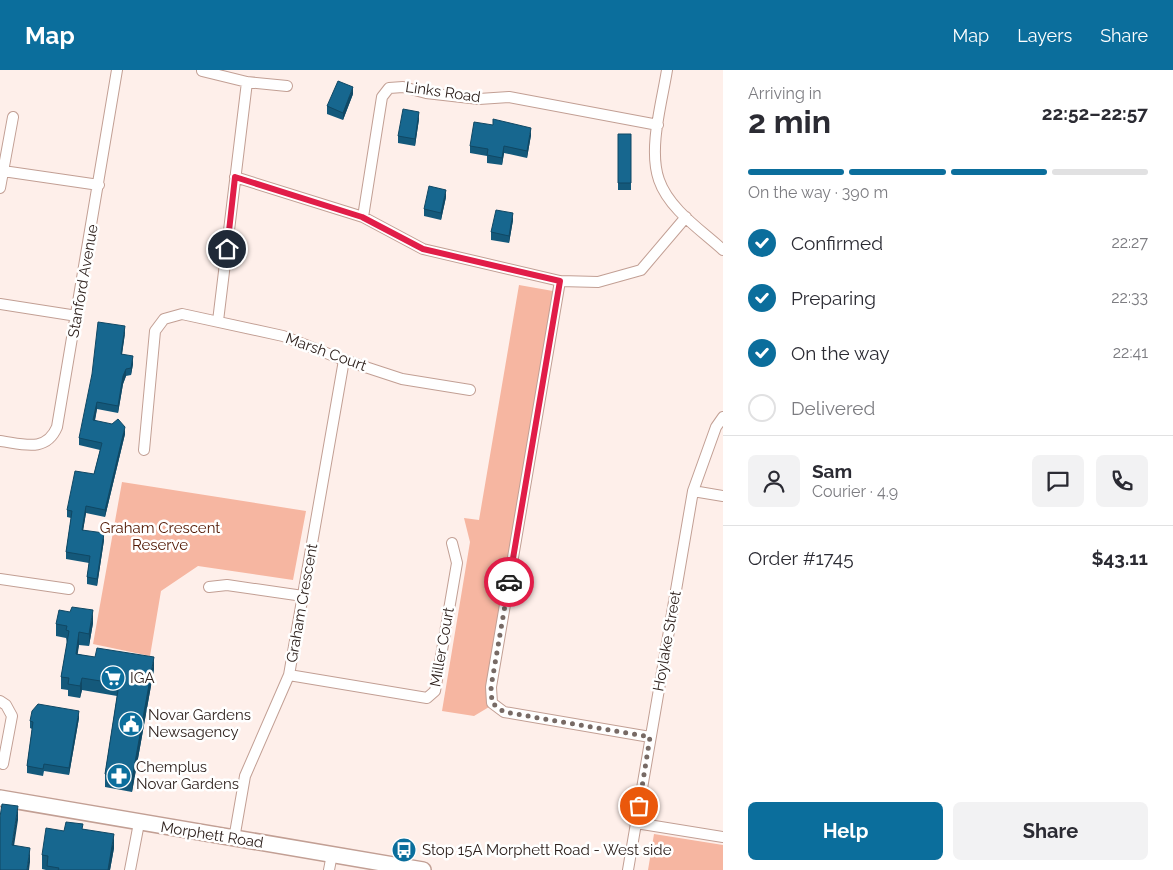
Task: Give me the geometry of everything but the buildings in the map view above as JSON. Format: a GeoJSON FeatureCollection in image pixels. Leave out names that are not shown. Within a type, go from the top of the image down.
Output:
{"type":"FeatureCollection","features":[{"type":"Feature","properties":{"kind":"street","name":"Stanford Avenue"},"geometry":{"type":"LineString","coordinates":[[0,441],[30,445],[43,444],[52,438],[57,427],[117,70]]}},
{"type":"Feature","properties":{"kind":"street"},"geometry":{"type":"LineString","coordinates":[[668,70],[654,160],[659,180],[667,196],[686,217],[723,250]]}},
{"type":"Feature","properties":{"kind":"street"},"geometry":{"type":"LineString","coordinates":[[202,71],[247,82],[286,86]]}},
{"type":"Feature","properties":{"kind":"street"},"geometry":{"type":"LineString","coordinates":[[218,321],[247,82]]}},
{"type":"Feature","properties":{"kind":"street","name":"Links Road"},"geometry":{"type":"LineString","coordinates":[[362,217],[382,97],[389,88],[403,87],[426,93],[479,99],[509,98],[658,125]]}},
{"type":"Feature","properties":{"kind":"street"},"geometry":{"type":"LineString","coordinates":[[0,188],[13,117]]}},
{"type":"Feature","properties":{"kind":"street"},"geometry":{"type":"LineString","coordinates":[[3,171],[99,185]]}},
{"type":"Feature","properties":{"kind":"street"},"geometry":{"type":"LineString","coordinates":[[235,177],[362,217],[423,249],[560,281],[598,282],[641,270],[686,217]]}},
{"type":"Feature","properties":{"kind":"street"},"geometry":{"type":"LineString","coordinates":[[560,281],[491,687],[492,703],[504,712],[650,737]]}},
{"type":"Feature","properties":{"kind":"street"},"geometry":{"type":"LineString","coordinates":[[0,304],[77,316]]}},
{"type":"Feature","properties":{"kind":"street","name":"Marsh Court"},"geometry":{"type":"LineString","coordinates":[[144,450],[155,331],[164,319],[182,314],[283,336],[344,360],[402,379],[470,390]]}},
{"type":"Feature","properties":{"kind":"street","name":"Graham Crescent"},"geometry":{"type":"LineString","coordinates":[[234,839],[245,776],[289,675],[344,360]]}},
{"type":"Feature","properties":{"kind":"street","name":"Hoylake Street"},"geometry":{"type":"LineString","coordinates":[[628,870],[693,491],[716,426],[723,417]]}},
{"type":"Feature","properties":{"kind":"street"},"geometry":{"type":"LineString","coordinates":[[693,491],[723,496]]}},
{"type":"Feature","properties":{"kind":"street","name":"Miller Court"},"geometry":{"type":"LineString","coordinates":[[289,675],[427,698],[432,696],[435,692],[456,564],[452,543]]}},
{"type":"Feature","properties":{"kind":"street"},"geometry":{"type":"LineString","coordinates":[[0,579],[69,589]]}},
{"type":"Feature","properties":{"kind":"street"},"geometry":{"type":"LineString","coordinates":[[209,587],[227,585],[303,596]]}},
{"type":"Feature","properties":{"kind":"street"},"geometry":{"type":"LineString","coordinates":[[0,701],[6,705],[12,716],[3,764]]}},
{"type":"Feature","properties":{"kind":"street","name":"Morphett Road"},"geometry":{"type":"LineString","coordinates":[[0,798],[423,870]]}},
{"type":"Feature","properties":{"kind":"street"},"geometry":{"type":"LineString","coordinates":[[130,870],[139,823]]}},
{"type":"Feature","properties":{"kind":"street"},"geometry":{"type":"LineString","coordinates":[[636,823],[723,838]]}},
{"type":"Feature","properties":{"kind":"street"},"geometry":{"type":"LineString","coordinates":[[329,870],[332,854]]}},
{"type":"Feature","properties":{"kind":"green space"},"geometry":{"type":"Polygon","coordinates":[[[519,285],[553,291],[487,689],[489,707],[474,716],[442,711],[470,542],[464,518],[479,520],[519,285]]]}},
{"type":"Feature","properties":{"kind":"green space","name":"Graham Crescent Reserve"},"geometry":{"type":"Polygon","coordinates":[[[122,482],[306,511],[293,580],[198,566],[161,591],[150,656],[93,644],[122,482]]]}},
{"type":"Feature","properties":{"kind":"green space"},"geometry":{"type":"Polygon","coordinates":[[[654,834],[723,845],[723,870],[648,870],[654,834]]]}},
{"type":"Feature","properties":{"kind":"way so far"},"geometry":{"type":"LineString","coordinates":[[509,582],[491,687],[492,703],[504,712],[650,737],[639,806]]}},
{"type":"Feature","properties":{"kind":"place","name":"IGA"},"geometry":{"type":"Point","coordinates":[113,678]}},
{"type":"Feature","properties":{"kind":"place","name":"Novar Gardens Newsagency"},"geometry":{"type":"Point","coordinates":[131,724]}},
{"type":"Feature","properties":{"kind":"place","name":"Chemplus Novar Gardens"},"geometry":{"type":"Point","coordinates":[119,776]}},
{"type":"Feature","properties":{"kind":"place","name":"Stop 15A Morphett Road - West side"},"geometry":{"type":"Point","coordinates":[404,850]}},
{"type":"Feature","properties":{"kind":"route"},"geometry":{"type":"LineString","coordinates":[[227,249],[235,177],[291,193],[362,217],[423,249],[560,281],[509,582]]}}]}
